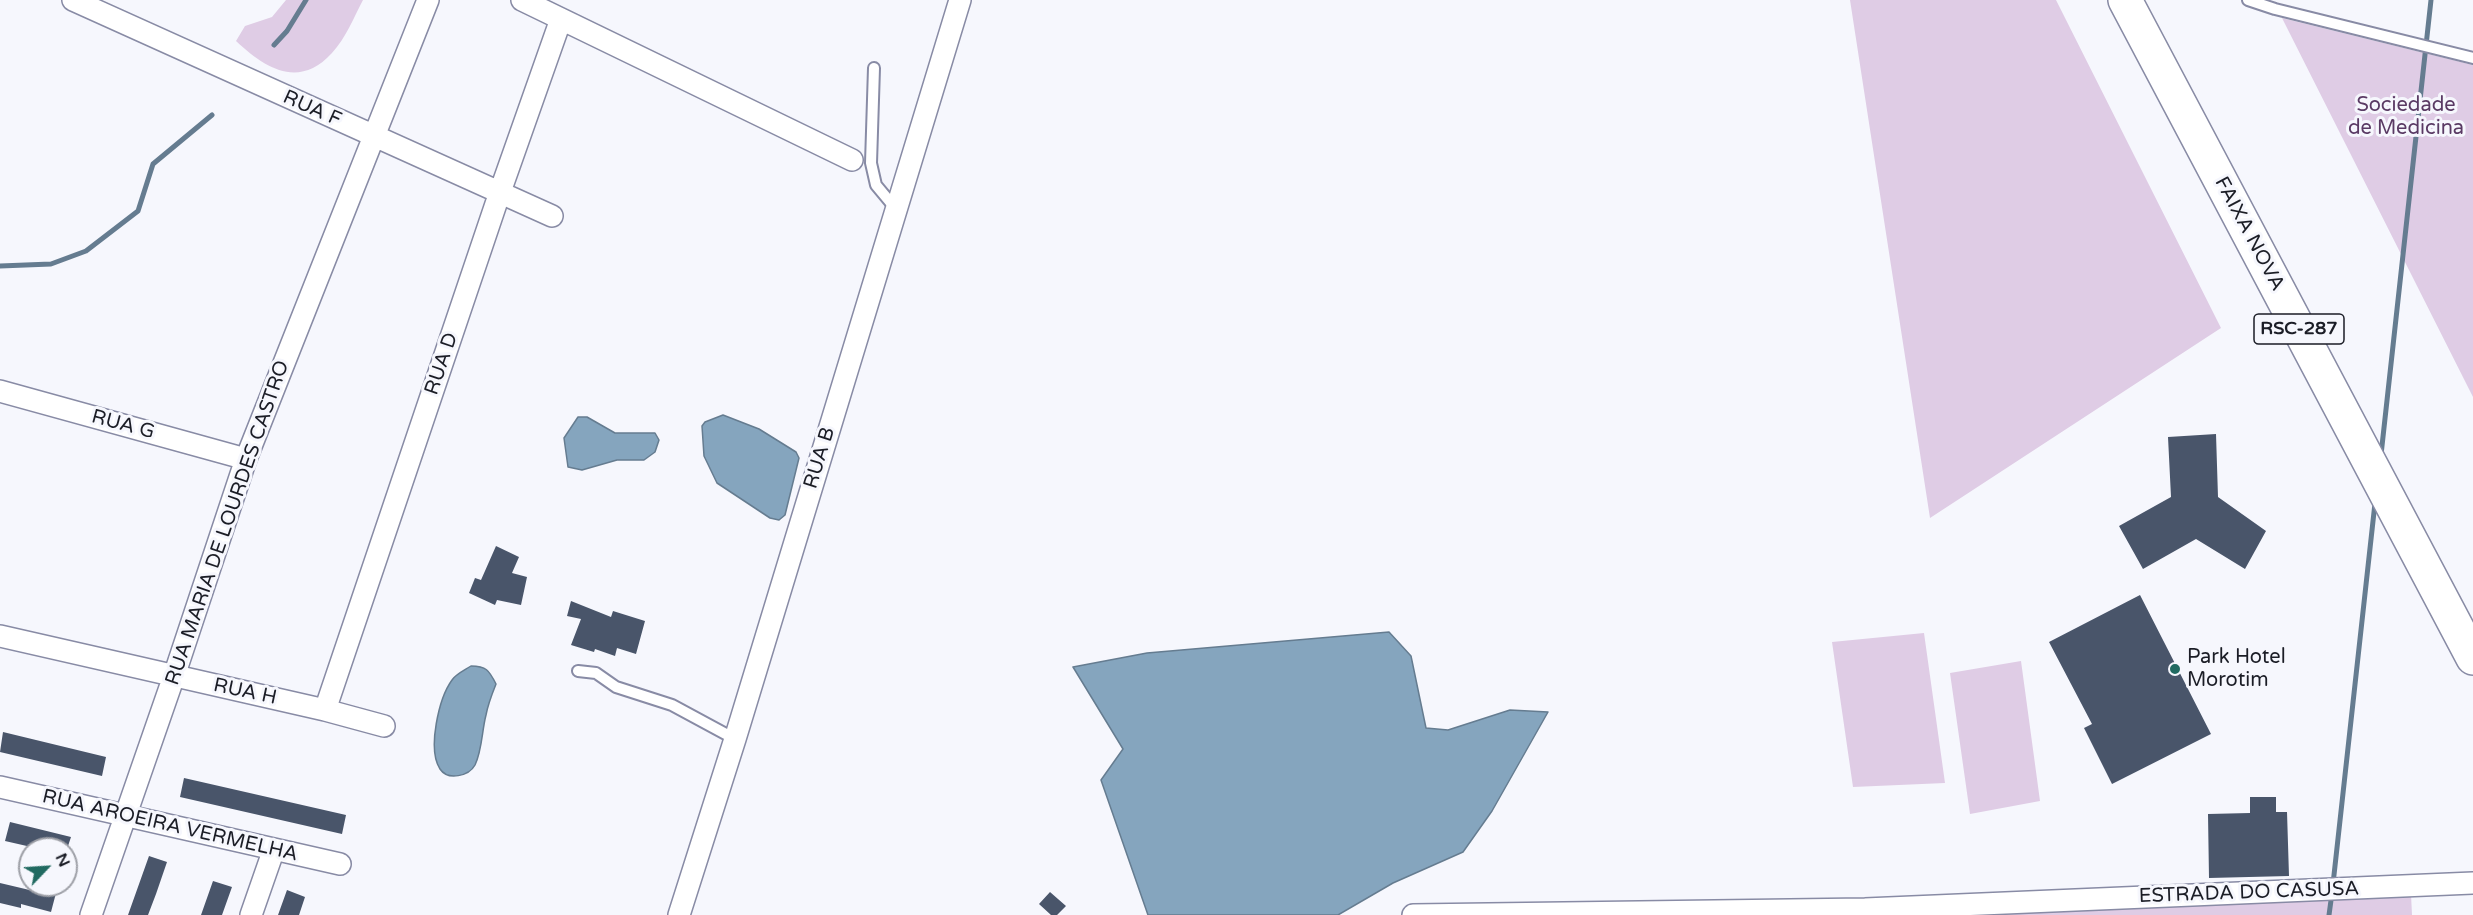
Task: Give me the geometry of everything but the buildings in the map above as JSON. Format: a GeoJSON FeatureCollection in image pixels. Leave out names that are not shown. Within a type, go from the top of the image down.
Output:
{"type":"FeatureCollection","features":[{"type":"Feature","properties":{"kind":"highway","name":"FAIXA NOVA"},"geometry":{"type":"LineString","coordinates":[[2125,0],[2473,658]]}},
{"type":"Feature","properties":{"kind":"street","name":"RUA F"},"geometry":{"type":"LineString","coordinates":[[73,0],[552,216]]}},
{"type":"Feature","properties":{"kind":"street","name":"RUA MARIA DE LOURDES CASTRO"},"geometry":{"type":"LineString","coordinates":[[91,915],[246,459],[428,0]]}},
{"type":"Feature","properties":{"kind":"street"},"geometry":{"type":"LineString","coordinates":[[522,0],[852,160]]}},
{"type":"Feature","properties":{"kind":"street","name":"RUA B"},"geometry":{"type":"LineString","coordinates":[[679,915],[735,739],[960,0]]}},
{"type":"Feature","properties":{"kind":"street","name":"RUA D"},"geometry":{"type":"LineString","coordinates":[[325,710],[500,192],[561,19]]}},
{"type":"Feature","properties":{"kind":"street","name":"RUA G"},"geometry":{"type":"LineString","coordinates":[[0,391],[246,459]]}},
{"type":"Feature","properties":{"kind":"street","name":"RUA H"},"geometry":{"type":"LineString","coordinates":[[0,636],[325,710],[384,726]]}},
{"type":"Feature","properties":{"kind":"street","name":"RUA AROEIRA VERMELHA"},"geometry":{"type":"LineString","coordinates":[[0,787],[340,864]]}},
{"type":"Feature","properties":{"kind":"street"},"geometry":{"type":"LineString","coordinates":[[251,915],[274,849]]}},
{"type":"Feature","properties":{"kind":"street","name":"ESTRADA DO CASUSA"},"geometry":{"type":"LineString","coordinates":[[1413,915],[1865,909],[2473,883]]}},
{"type":"Feature","properties":{"kind":"lane"},"geometry":{"type":"LineString","coordinates":[[2248,0],[2275,9],[2473,58]]}},
{"type":"Feature","properties":{"kind":"lane"},"geometry":{"type":"LineString","coordinates":[[874,68],[871,163],[876,185],[896,208]]}},
{"type":"Feature","properties":{"kind":"lane"},"geometry":{"type":"LineString","coordinates":[[578,671],[596,674],[616,687],[672,705],[735,739]]}},
{"type":"Feature","properties":{"kind":"green space"},"geometry":{"type":"Polygon","coordinates":[[[286,0],[363,0],[346,34],[332,53],[320,64],[295,72],[271,67],[236,41],[245,26],[272,17],[286,0]]]}},
{"type":"Feature","properties":{"kind":"green space"},"geometry":{"type":"Polygon","coordinates":[[[1850,0],[2056,0],[2221,328],[1930,518],[1850,0]]]}},
{"type":"Feature","properties":{"kind":"green space","name":"Sociedade de Medicina"},"geometry":{"type":"Polygon","coordinates":[[[2282,18],[2473,65],[2473,397],[2282,18]]]}},
{"type":"Feature","properties":{"kind":"green space"},"geometry":{"type":"Polygon","coordinates":[[[1924,633],[1945,783],[1853,787],[1832,642],[1924,633]]]}},
{"type":"Feature","properties":{"kind":"green space"},"geometry":{"type":"Polygon","coordinates":[[[2021,661],[2040,801],[1970,814],[1950,673],[2021,661]]]}},
{"type":"Feature","properties":{"kind":"green space"},"geometry":{"type":"Polygon","coordinates":[[[2411,894],[2412,915],[1855,915],[2411,894]]]}},
{"type":"Feature","properties":{"kind":"water"},"geometry":{"type":"Polygon","coordinates":[[[723,415],[759,429],[796,452],[799,458],[785,515],[779,520],[770,518],[717,483],[704,456],[702,426],[705,422],[723,415]]]}},
{"type":"Feature","properties":{"kind":"water"},"geometry":{"type":"Polygon","coordinates":[[[578,417],[587,417],[615,433],[655,433],[659,440],[655,452],[644,460],[617,460],[582,470],[568,467],[564,438],[578,417]]]}},
{"type":"Feature","properties":{"kind":"water"},"geometry":{"type":"Polygon","coordinates":[[[1389,632],[1411,656],[1426,728],[1448,730],[1510,710],[1548,712],[1492,811],[1463,852],[1393,883],[1338,915],[1148,915],[1101,780],[1123,749],[1073,667],[1147,653],[1389,632]]]}},
{"type":"Feature","properties":{"kind":"water"},"geometry":{"type":"Polygon","coordinates":[[[471,666],[486,670],[496,684],[488,707],[475,765],[468,772],[453,776],[444,773],[436,760],[436,724],[447,688],[458,674],[471,666]]]}},
{"type":"Feature","properties":{"kind":"waterway"},"geometry":{"type":"LineString","coordinates":[[274,45],[287,31],[306,0]]}},
{"type":"Feature","properties":{"kind":"waterway"},"geometry":{"type":"LineString","coordinates":[[2381,455],[2431,0]]}},
{"type":"Feature","properties":{"kind":"waterway"},"geometry":{"type":"LineString","coordinates":[[0,266],[51,264],[86,251],[138,211],[153,164],[212,115]]}},
{"type":"Feature","properties":{"kind":"waterway"},"geometry":{"type":"LineString","coordinates":[[2333,884],[2375,503]]}},
{"type":"Feature","properties":{"kind":"waterway"},"geometry":{"type":"LineString","coordinates":[[2329,915],[2332,893]]}},
{"type":"Feature","properties":{"kind":"place","name":"Park Hotel Morotim"},"geometry":{"type":"Point","coordinates":[2175,669]}}]}
